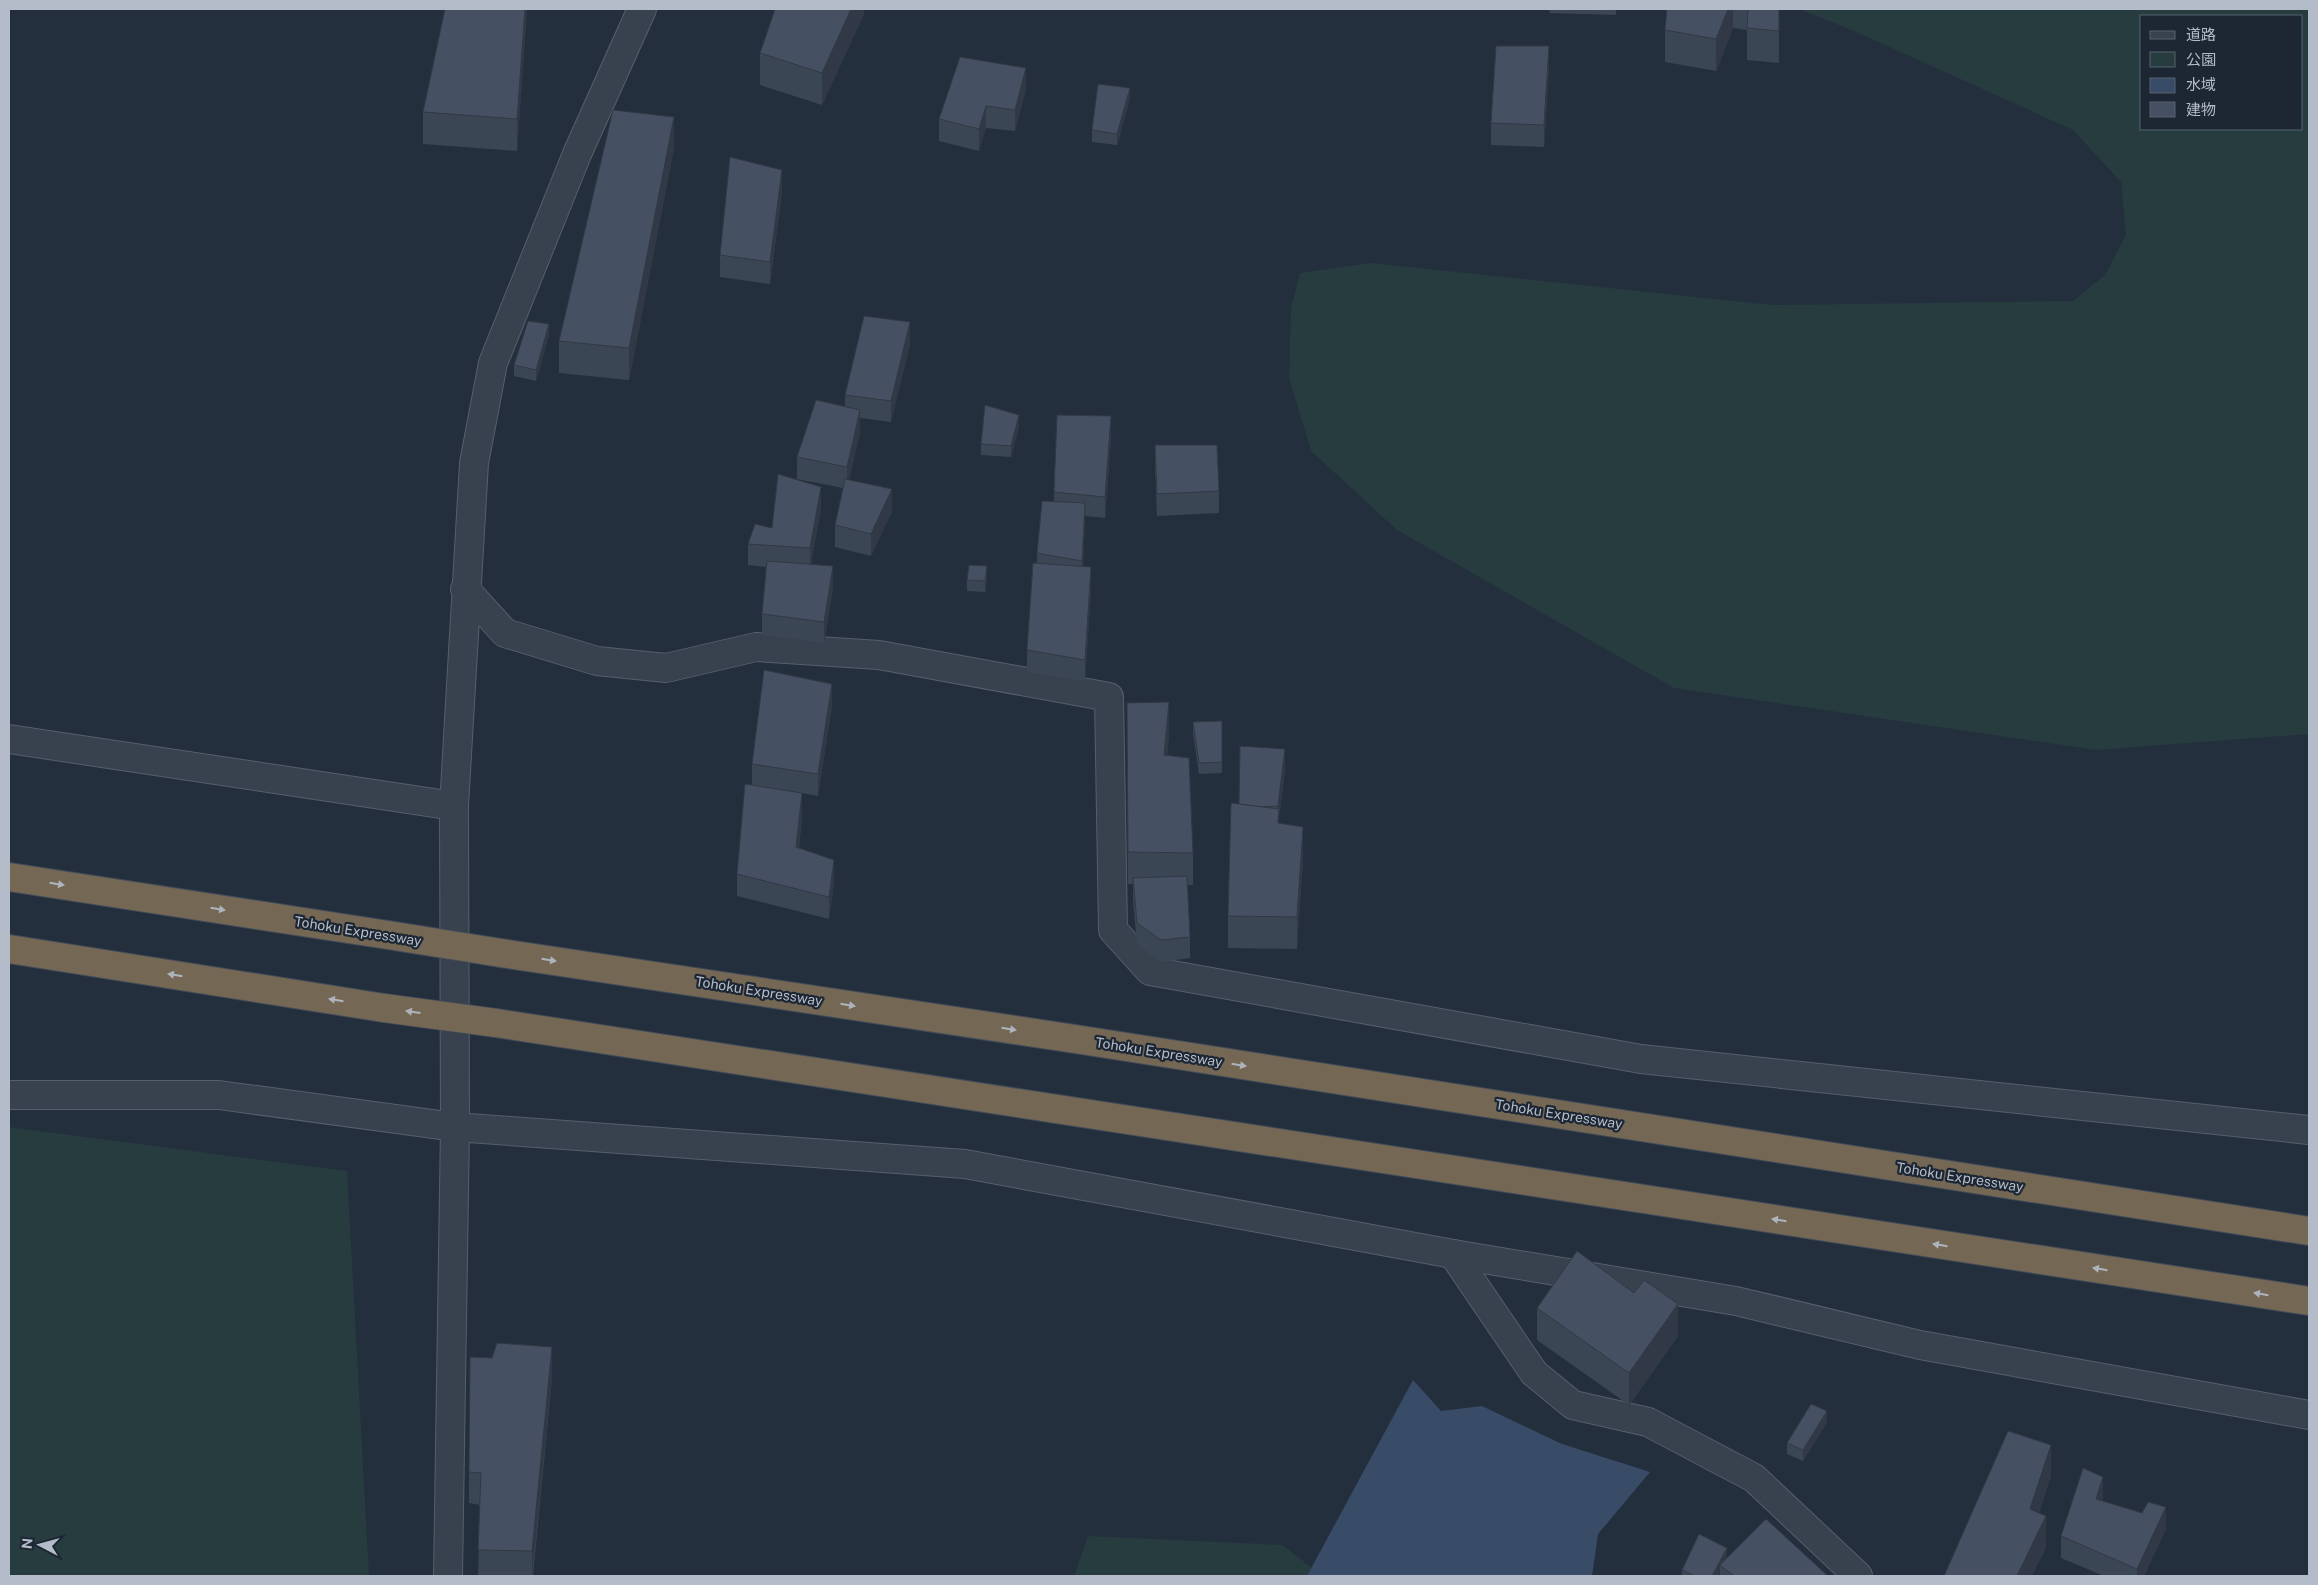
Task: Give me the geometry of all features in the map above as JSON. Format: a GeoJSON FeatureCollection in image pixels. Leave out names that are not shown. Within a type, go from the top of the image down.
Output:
{"type":"FeatureCollection","features":[{"type":"Feature","properties":{"kind":"highway","name":"Tohoku Expressway"},"geometry":{"type":"LineString","coordinates":[[9,877],[1095,1042],[2309,1231]]}},
{"type":"Feature","properties":{"kind":"highway"},"geometry":{"type":"LineString","coordinates":[[9,949],[384,1008],[496,1023],[2309,1301]]}},
{"type":"Feature","properties":{"kind":"street"},"geometry":{"type":"LineString","coordinates":[[448,1576],[455,1127],[454,806],[465,588],[474,463],[493,363],[577,154],[642,9]]}},
{"type":"Feature","properties":{"kind":"street"},"geometry":{"type":"LineString","coordinates":[[465,588],[505,633],[597,661],[666,668],[756,647],[879,655],[1109,696],[1113,930],[1150,971],[1641,1059],[2309,1130]]}},
{"type":"Feature","properties":{"kind":"street"},"geometry":{"type":"LineString","coordinates":[[9,739],[454,806]]}},
{"type":"Feature","properties":{"kind":"street"},"geometry":{"type":"LineString","coordinates":[[9,1095],[219,1095],[455,1127],[965,1164],[1453,1254],[1736,1302],[1920,1346],[2309,1415]]}},
{"type":"Feature","properties":{"kind":"street"},"geometry":{"type":"LineString","coordinates":[[1453,1254],[1534,1373],[1573,1405],[1648,1422],[1754,1478],[1858,1576]]}},
{"type":"Feature","properties":{"kind":"green space"},"geometry":{"type":"Polygon","coordinates":[[[1799,9],[2309,9],[2309,734],[2096,750],[1674,688],[1397,530],[1311,451],[1289,378],[1291,308],[1300,273],[1371,263],[1772,305],[2073,301],[2105,275],[2126,235],[2121,182],[2073,130],[1854,31],[1799,9]]]}},
{"type":"Feature","properties":{"kind":"green space"},"geometry":{"type":"Polygon","coordinates":[[[9,1127],[347,1171],[369,1576],[9,1576],[9,1127]]]}},
{"type":"Feature","properties":{"kind":"green space"},"geometry":{"type":"Polygon","coordinates":[[[1088,1536],[1282,1545],[1323,1576],[1074,1576],[1088,1536]]]}},
{"type":"Feature","properties":{"kind":"water"},"geometry":{"type":"Polygon","coordinates":[[[1413,1380],[1441,1411],[1482,1406],[1562,1444],[1650,1472],[1598,1534],[1592,1576],[1307,1576],[1413,1380]]]}},
{"type":"Feature","properties":{"kind":"building"},"geometry":{"type":"Polygon","coordinates":[[[445,9],[525,9],[517,119],[423,112],[445,9]]]}},
{"type":"Feature","properties":{"kind":"building"},"geometry":{"type":"Polygon","coordinates":[[[775,9],[851,9],[822,73],[760,53],[775,9]]]}},
{"type":"Feature","properties":{"kind":"building"},"geometry":{"type":"Polygon","coordinates":[[[1667,9],[1728,9],[1716,39],[1665,30],[1667,9]]]}},
{"type":"Feature","properties":{"kind":"building"},"geometry":{"type":"Polygon","coordinates":[[[1748,9],[1779,9],[1779,31],[1747,28],[1748,9]]]}},
{"type":"Feature","properties":{"kind":"building"},"geometry":{"type":"Polygon","coordinates":[[[1496,46],[1549,46],[1544,125],[1491,123],[1496,46]]]}},
{"type":"Feature","properties":{"kind":"building"},"geometry":{"type":"Polygon","coordinates":[[[960,57],[1026,68],[1015,110],[986,106],[979,129],[939,119],[960,57]]]}},
{"type":"Feature","properties":{"kind":"building"},"geometry":{"type":"Polygon","coordinates":[[[1098,84],[1130,88],[1117,134],[1092,130],[1098,84]]]}},
{"type":"Feature","properties":{"kind":"building"},"geometry":{"type":"Polygon","coordinates":[[[613,110],[674,117],[629,348],[559,341],[613,110]]]}},
{"type":"Feature","properties":{"kind":"building"},"geometry":{"type":"Polygon","coordinates":[[[730,157],[782,170],[770,262],[720,255],[730,157]]]}},
{"type":"Feature","properties":{"kind":"building"},"geometry":{"type":"Polygon","coordinates":[[[864,316],[910,322],[891,401],[845,395],[864,316]]]}},
{"type":"Feature","properties":{"kind":"building"},"geometry":{"type":"Polygon","coordinates":[[[528,321],[549,324],[536,370],[514,365],[528,321]]]}},
{"type":"Feature","properties":{"kind":"building"},"geometry":{"type":"Polygon","coordinates":[[[816,400],[860,410],[847,467],[797,457],[816,400]]]}},
{"type":"Feature","properties":{"kind":"building"},"geometry":{"type":"Polygon","coordinates":[[[985,405],[1019,415],[1011,446],[981,444],[985,405]]]}},
{"type":"Feature","properties":{"kind":"building"},"geometry":{"type":"Polygon","coordinates":[[[1057,415],[1111,416],[1105,497],[1054,492],[1057,415]]]}},
{"type":"Feature","properties":{"kind":"building"},"geometry":{"type":"Polygon","coordinates":[[[1155,445],[1217,445],[1219,491],[1157,494],[1155,445]]]}},
{"type":"Feature","properties":{"kind":"building"},"geometry":{"type":"Polygon","coordinates":[[[778,474],[821,487],[810,548],[748,544],[755,524],[772,528],[778,474]]]}},
{"type":"Feature","properties":{"kind":"building"},"geometry":{"type":"Polygon","coordinates":[[[845,479],[892,489],[871,534],[835,525],[845,479]]]}},
{"type":"Feature","properties":{"kind":"building"},"geometry":{"type":"Polygon","coordinates":[[[1042,501],[1085,503],[1082,561],[1037,553],[1042,501]]]}},
{"type":"Feature","properties":{"kind":"building"},"geometry":{"type":"Polygon","coordinates":[[[767,561],[833,566],[824,622],[762,614],[767,561]]]}},
{"type":"Feature","properties":{"kind":"building"},"geometry":{"type":"Polygon","coordinates":[[[1033,563],[1091,567],[1085,660],[1027,650],[1033,563]]]}},
{"type":"Feature","properties":{"kind":"building"},"geometry":{"type":"Polygon","coordinates":[[[969,565],[987,566],[985,581],[967,580],[969,565]]]}},
{"type":"Feature","properties":{"kind":"building"},"geometry":{"type":"Polygon","coordinates":[[[764,670],[832,684],[818,774],[752,764],[764,670]]]}},
{"type":"Feature","properties":{"kind":"building"},"geometry":{"type":"Polygon","coordinates":[[[1169,702],[1164,755],[1189,758],[1193,853],[1128,852],[1127,703],[1169,702]]]}},
{"type":"Feature","properties":{"kind":"building"},"geometry":{"type":"Polygon","coordinates":[[[1222,721],[1222,762],[1199,763],[1193,722],[1222,721]]]}},
{"type":"Feature","properties":{"kind":"building"},"geometry":{"type":"Polygon","coordinates":[[[1240,746],[1285,749],[1278,806],[1259,807],[1239,804],[1240,746]]]}},
{"type":"Feature","properties":{"kind":"building"},"geometry":{"type":"Polygon","coordinates":[[[745,784],[802,793],[796,847],[834,860],[829,897],[737,874],[745,784]]]}},
{"type":"Feature","properties":{"kind":"building"},"geometry":{"type":"Polygon","coordinates":[[[1231,803],[1279,809],[1278,823],[1303,827],[1297,917],[1228,916],[1231,803]]]}},
{"type":"Feature","properties":{"kind":"building"},"geometry":{"type":"Polygon","coordinates":[[[1187,876],[1190,937],[1161,940],[1137,923],[1133,878],[1187,876]]]}},
{"type":"Feature","properties":{"kind":"building"},"geometry":{"type":"Polygon","coordinates":[[[1577,1251],[1634,1293],[1644,1280],[1678,1304],[1629,1373],[1537,1308],[1577,1251]]]}},
{"type":"Feature","properties":{"kind":"building"},"geometry":{"type":"Polygon","coordinates":[[[497,1343],[552,1347],[532,1551],[478,1550],[481,1473],[469,1472],[470,1357],[492,1358],[497,1343]]]}},
{"type":"Feature","properties":{"kind":"building"},"geometry":{"type":"Polygon","coordinates":[[[1811,1404],[1827,1411],[1803,1450],[1787,1443],[1811,1404]]]}},
{"type":"Feature","properties":{"kind":"building"},"geometry":{"type":"Polygon","coordinates":[[[2008,1431],[2051,1445],[2030,1509],[2046,1516],[2017,1576],[1944,1576],[2008,1431]]]}},
{"type":"Feature","properties":{"kind":"building"},"geometry":{"type":"Polygon","coordinates":[[[2083,1468],[2103,1477],[2096,1499],[2142,1513],[2148,1502],[2166,1507],[2137,1569],[2061,1536],[2083,1468]]]}},
{"type":"Feature","properties":{"kind":"building"},"geometry":{"type":"Polygon","coordinates":[[[1766,1519],[1828,1576],[1734,1576],[1720,1565],[1766,1519]]]}},
{"type":"Feature","properties":{"kind":"building"},"geometry":{"type":"Polygon","coordinates":[[[1699,1534],[1727,1548],[1712,1576],[1695,1576],[1682,1570],[1699,1534]]]}}]}
